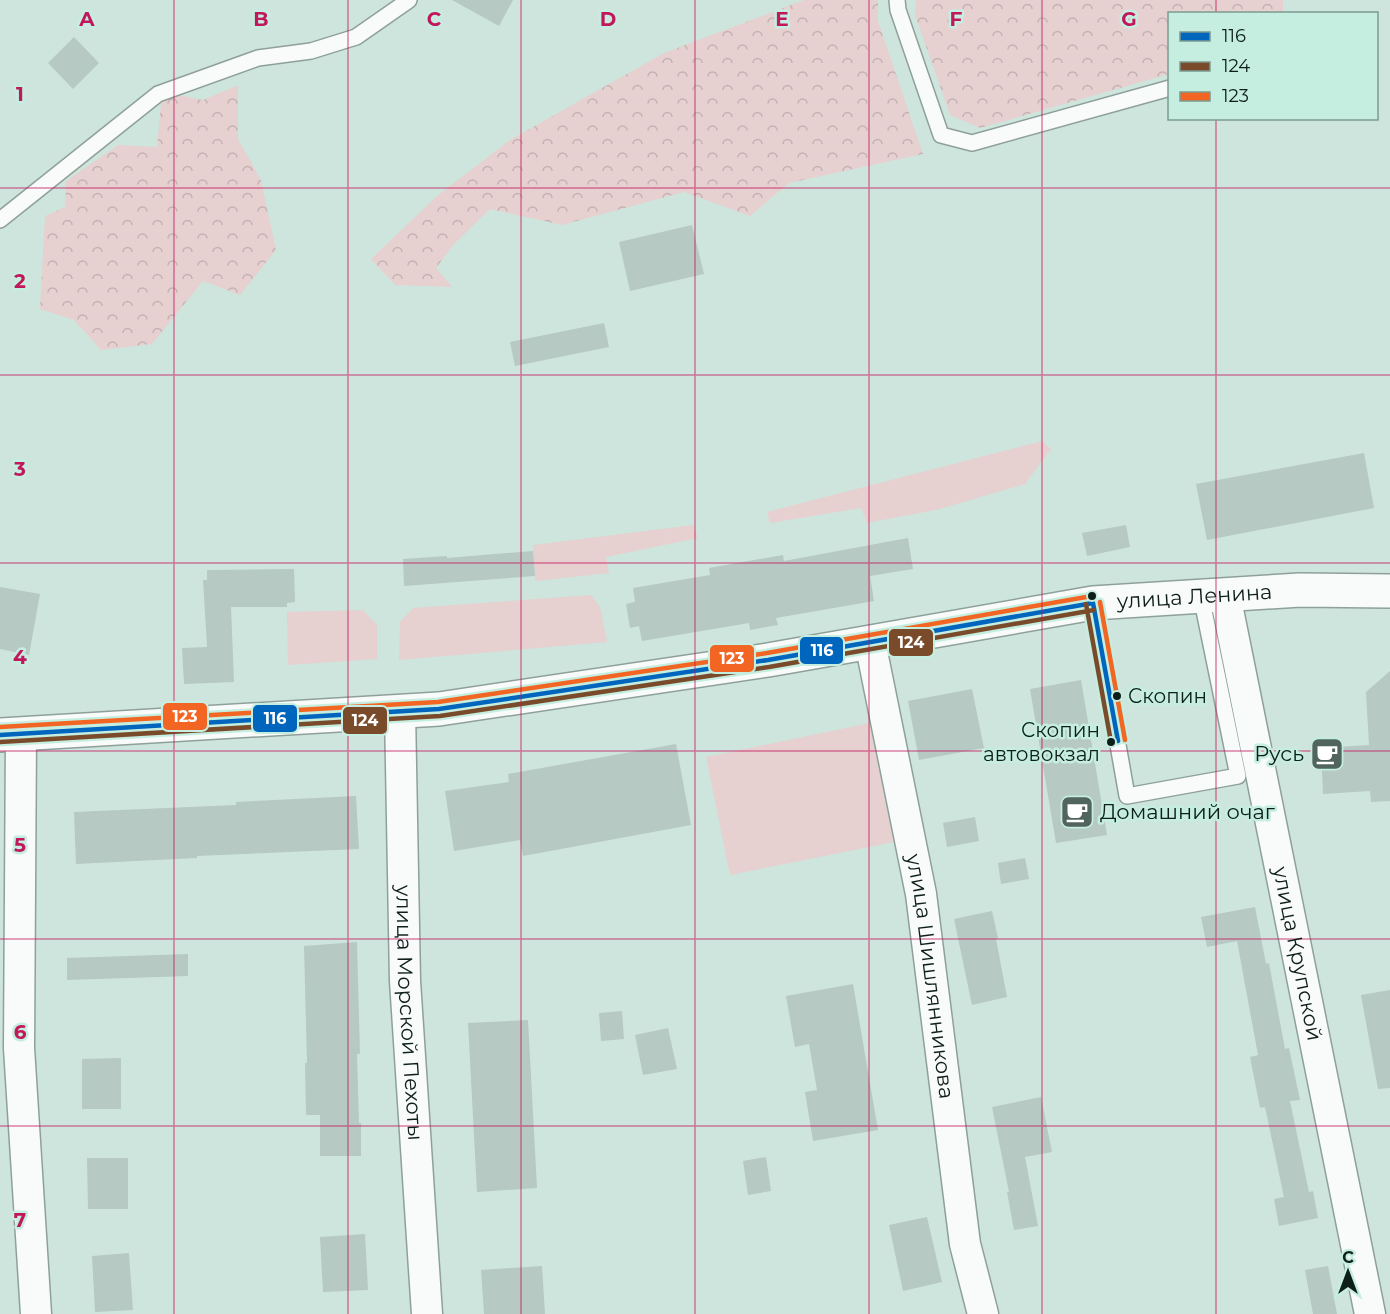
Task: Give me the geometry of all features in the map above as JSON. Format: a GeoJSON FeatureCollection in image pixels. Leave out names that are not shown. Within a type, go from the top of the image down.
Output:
{"type":"FeatureCollection","features":[{"type":"Feature","properties":{"kind":"street","name":"улица Ленина"},"geometry":{"type":"LineString","coordinates":[[10,734],[439,709],[768,660],[1093,603],[1300,590],[1390,591]]}},
{"type":"Feature","properties":{"kind":"street","name":"улица Крупской"},"geometry":{"type":"LineString","coordinates":[[1213,595],[1370,1314]]}},
{"type":"Feature","properties":{"kind":"street","name":"улица Шишлянникова"},"geometry":{"type":"LineString","coordinates":[[870,642],[921,894],[965,1244],[983,1314]]}},
{"type":"Feature","properties":{"kind":"street","name":"улица Морской Пехоты"},"geometry":{"type":"LineString","coordinates":[[400,711],[405,981],[427,1314]]}},
{"type":"Feature","properties":{"kind":"street"},"geometry":{"type":"LineString","coordinates":[[10,734],[19,1048],[36,1314]]}},
{"type":"Feature","properties":{"kind":"lane"},"geometry":{"type":"LineString","coordinates":[[0,220],[158,94],[258,58],[311,51],[356,38],[409,0]]}},
{"type":"Feature","properties":{"kind":"lane"},"geometry":{"type":"LineString","coordinates":[[897,0],[898,10],[941,135],[972,143],[1168,89]]}},
{"type":"Feature","properties":{"kind":"lane"},"geometry":{"type":"LineString","coordinates":[[1093,603],[1127,796],[1238,776],[1213,595]]}},
{"type":"Feature","properties":{"kind":"green space"},"geometry":{"type":"Polygon","coordinates":[[[804,0],[878,0],[878,21],[923,154],[789,183],[750,216],[684,192],[562,225],[490,209],[455,243],[436,268],[452,287],[395,285],[371,259],[437,196],[510,140],[664,53],[804,0]]]}},
{"type":"Feature","properties":{"kind":"green space"},"geometry":{"type":"Polygon","coordinates":[[[916,0],[1283,0],[1283,12],[1168,12],[1168,74],[980,128],[950,115],[915,15],[916,0]]]}},
{"type":"Feature","properties":{"kind":"green space"},"geometry":{"type":"Polygon","coordinates":[[[238,85],[238,139],[261,180],[276,250],[240,295],[203,281],[152,344],[101,350],[74,320],[40,309],[45,216],[65,207],[66,181],[118,145],[157,147],[162,92],[203,100],[238,85]]]}},
{"type":"Feature","properties":{"kind":"green space"},"geometry":{"type":"Polygon","coordinates":[[[1042,441],[1051,449],[1025,484],[940,509],[867,523],[861,508],[770,523],[767,512],[1042,441]]]}},
{"type":"Feature","properties":{"kind":"green space"},"geometry":{"type":"Polygon","coordinates":[[[693,525],[698,538],[606,557],[609,573],[535,581],[533,545],[693,525]]]}},
{"type":"Feature","properties":{"kind":"green space"},"geometry":{"type":"Polygon","coordinates":[[[591,595],[600,607],[607,642],[399,660],[400,622],[413,608],[591,595]]]}},
{"type":"Feature","properties":{"kind":"green space"},"geometry":{"type":"Polygon","coordinates":[[[363,610],[377,625],[377,659],[288,665],[287,612],[363,610]]]}},
{"type":"Feature","properties":{"kind":"green space"},"geometry":{"type":"Polygon","coordinates":[[[870,723],[894,842],[730,875],[706,757],[870,723]]]}},
{"type":"Feature","properties":{"kind":"building"},"geometry":{"type":"Polygon","coordinates":[[[452,0],[513,0],[499,26],[452,0]]]}},
{"type":"Feature","properties":{"kind":"building"},"geometry":{"type":"Polygon","coordinates":[[[74,37],[99,63],[73,89],[48,63],[74,37]]]}},
{"type":"Feature","properties":{"kind":"building"},"geometry":{"type":"Polygon","coordinates":[[[692,225],[704,274],[630,291],[619,242],[692,225]]]}},
{"type":"Feature","properties":{"kind":"building"},"geometry":{"type":"Polygon","coordinates":[[[604,323],[609,347],[515,366],[510,342],[604,323]]]}},
{"type":"Feature","properties":{"kind":"building"},"geometry":{"type":"Polygon","coordinates":[[[1364,453],[1374,508],[1207,540],[1196,484],[1364,453]]]}},
{"type":"Feature","properties":{"kind":"building"},"geometry":{"type":"Polygon","coordinates":[[[1126,525],[1130,547],[1087,556],[1082,533],[1126,525]]]}},
{"type":"Feature","properties":{"kind":"building"},"geometry":{"type":"Polygon","coordinates":[[[908,538],[913,569],[870,576],[874,601],[776,618],[778,625],[750,630],[749,623],[642,641],[639,626],[630,628],[626,604],[635,602],[633,588],[710,575],[709,568],[783,555],[784,561],[908,538]]]}},
{"type":"Feature","properties":{"kind":"building"},"geometry":{"type":"Polygon","coordinates":[[[533,551],[535,576],[404,586],[403,559],[533,551]]]}},
{"type":"Feature","properties":{"kind":"building"},"geometry":{"type":"Polygon","coordinates":[[[294,569],[295,602],[287,603],[287,607],[231,607],[234,682],[184,684],[182,648],[207,647],[203,580],[207,580],[207,570],[294,569]]]}},
{"type":"Feature","properties":{"kind":"building"},"geometry":{"type":"Polygon","coordinates":[[[0,587],[40,594],[29,655],[0,649],[0,587]]]}},
{"type":"Feature","properties":{"kind":"building"},"geometry":{"type":"Polygon","coordinates":[[[1390,671],[1390,801],[1371,802],[1370,791],[1323,794],[1321,748],[1369,745],[1366,692],[1390,671]]]}},
{"type":"Feature","properties":{"kind":"building","name":"Скопин автовокзал"},"geometry":{"type":"Polygon","coordinates":[[[1081,680],[1107,835],[1056,843],[1030,689],[1081,680]]]}},
{"type":"Feature","properties":{"kind":"building"},"geometry":{"type":"Polygon","coordinates":[[[972,689],[984,748],[919,760],[908,701],[972,689]]]}},
{"type":"Feature","properties":{"kind":"building"},"geometry":{"type":"Polygon","coordinates":[[[676,744],[691,825],[523,856],[520,840],[454,851],[445,791],[509,782],[508,774],[676,744]]]}},
{"type":"Feature","properties":{"kind":"building"},"geometry":{"type":"Polygon","coordinates":[[[356,796],[359,849],[76,864],[74,812],[236,805],[236,802],[356,796]]]}},
{"type":"Feature","properties":{"kind":"building"},"geometry":{"type":"Polygon","coordinates":[[[975,817],[979,841],[947,847],[943,823],[975,817]]]}},
{"type":"Feature","properties":{"kind":"building"},"geometry":{"type":"Polygon","coordinates":[[[1025,858],[1029,879],[1001,884],[998,863],[1025,858]]]}},
{"type":"Feature","properties":{"kind":"building"},"geometry":{"type":"Polygon","coordinates":[[[1255,907],[1266,964],[1269,963],[1285,1049],[1289,1048],[1300,1100],[1290,1101],[1309,1192],[1313,1191],[1318,1218],[1279,1226],[1274,1199],[1284,1197],[1265,1107],[1260,1108],[1250,1057],[1258,1055],[1237,941],[1207,947],[1201,917],[1255,907]]]}},
{"type":"Feature","properties":{"kind":"building"},"geometry":{"type":"Polygon","coordinates":[[[992,911],[1007,997],[972,1005],[954,919],[992,911]]]}},
{"type":"Feature","properties":{"kind":"building"},"geometry":{"type":"Polygon","coordinates":[[[357,942],[360,1054],[357,1054],[361,1156],[320,1156],[320,1115],[306,1115],[304,946],[357,942]]]}},
{"type":"Feature","properties":{"kind":"building"},"geometry":{"type":"Polygon","coordinates":[[[188,954],[188,976],[67,980],[67,958],[188,954]]]}},
{"type":"Feature","properties":{"kind":"building"},"geometry":{"type":"Polygon","coordinates":[[[853,984],[878,1130],[813,1141],[805,1092],[817,1090],[809,1044],[795,1047],[786,996],[853,984]]]}},
{"type":"Feature","properties":{"kind":"building"},"geometry":{"type":"Polygon","coordinates":[[[1390,990],[1390,1088],[1378,1089],[1361,995],[1390,990]]]}},
{"type":"Feature","properties":{"kind":"building"},"geometry":{"type":"Polygon","coordinates":[[[622,1011],[624,1039],[601,1041],[599,1013],[622,1011]]]}},
{"type":"Feature","properties":{"kind":"building"},"geometry":{"type":"Polygon","coordinates":[[[528,1020],[537,1188],[477,1192],[468,1023],[528,1020]]]}},
{"type":"Feature","properties":{"kind":"building"},"geometry":{"type":"Polygon","coordinates":[[[668,1028],[677,1069],[643,1075],[635,1035],[668,1028]]]}},
{"type":"Feature","properties":{"kind":"building"},"geometry":{"type":"Polygon","coordinates":[[[121,1058],[121,1109],[82,1109],[82,1059],[121,1058]]]}},
{"type":"Feature","properties":{"kind":"building"},"geometry":{"type":"Polygon","coordinates":[[[1041,1097],[1052,1152],[1025,1157],[1038,1226],[1014,1230],[992,1107],[1041,1097]]]}},
{"type":"Feature","properties":{"kind":"building"},"geometry":{"type":"Polygon","coordinates":[[[766,1157],[771,1191],[748,1195],[743,1161],[766,1157]]]}},
{"type":"Feature","properties":{"kind":"building"},"geometry":{"type":"Polygon","coordinates":[[[87,1158],[128,1158],[128,1209],[88,1209],[87,1158]]]}},
{"type":"Feature","properties":{"kind":"building"},"geometry":{"type":"Polygon","coordinates":[[[927,1217],[942,1282],[903,1291],[889,1225],[927,1217]]]}},
{"type":"Feature","properties":{"kind":"building"},"geometry":{"type":"Polygon","coordinates":[[[365,1234],[368,1290],[323,1292],[320,1237],[365,1234]]]}},
{"type":"Feature","properties":{"kind":"building"},"geometry":{"type":"Polygon","coordinates":[[[129,1253],[133,1310],[95,1312],[92,1256],[129,1253]]]}},
{"type":"Feature","properties":{"kind":"building"},"geometry":{"type":"Polygon","coordinates":[[[542,1266],[545,1314],[484,1314],[481,1270],[542,1266]]]}},
{"type":"Feature","properties":{"kind":"building"},"geometry":{"type":"Polygon","coordinates":[[[1328,1266],[1337,1314],[1313,1314],[1305,1270],[1328,1266]]]}},
{"type":"Feature","properties":{"kind":"transit line","name":"123"},"geometry":{"type":"LineString","coordinates":[[0,727],[438,702],[767,653],[1092,596]]}},
{"type":"Feature","properties":{"kind":"transit line","name":"123"},"geometry":{"type":"LineString","coordinates":[[1100,602],[1125,740]]}},
{"type":"Feature","properties":{"kind":"transit line","name":"116"},"geometry":{"type":"LineString","coordinates":[[1093,603],[1118,741]]}},
{"type":"Feature","properties":{"kind":"transit line","name":"116"},"geometry":{"type":"LineString","coordinates":[[0,735],[439,709],[768,660],[1093,603]]}},
{"type":"Feature","properties":{"kind":"transit line","name":"124"},"geometry":{"type":"LineString","coordinates":[[1086,604],[1111,742]]}},
{"type":"Feature","properties":{"kind":"transit line","name":"124"},"geometry":{"type":"LineString","coordinates":[[0,742],[440,716],[769,667],[1094,610]]}},
{"type":"Feature","properties":{"kind":"place","name":"Скопин"},"geometry":{"type":"Point","coordinates":[1117,696]}},
{"type":"Feature","properties":{"kind":"place","name":"Скопин автовокзал"},"geometry":{"type":"Point","coordinates":[1111,742]}},
{"type":"Feature","properties":{"kind":"place","name":"Русь"},"geometry":{"type":"Point","coordinates":[1327,754]}},
{"type":"Feature","properties":{"kind":"place","name":"Домашний очаг"},"geometry":{"type":"Point","coordinates":[1077,812]}}]}
